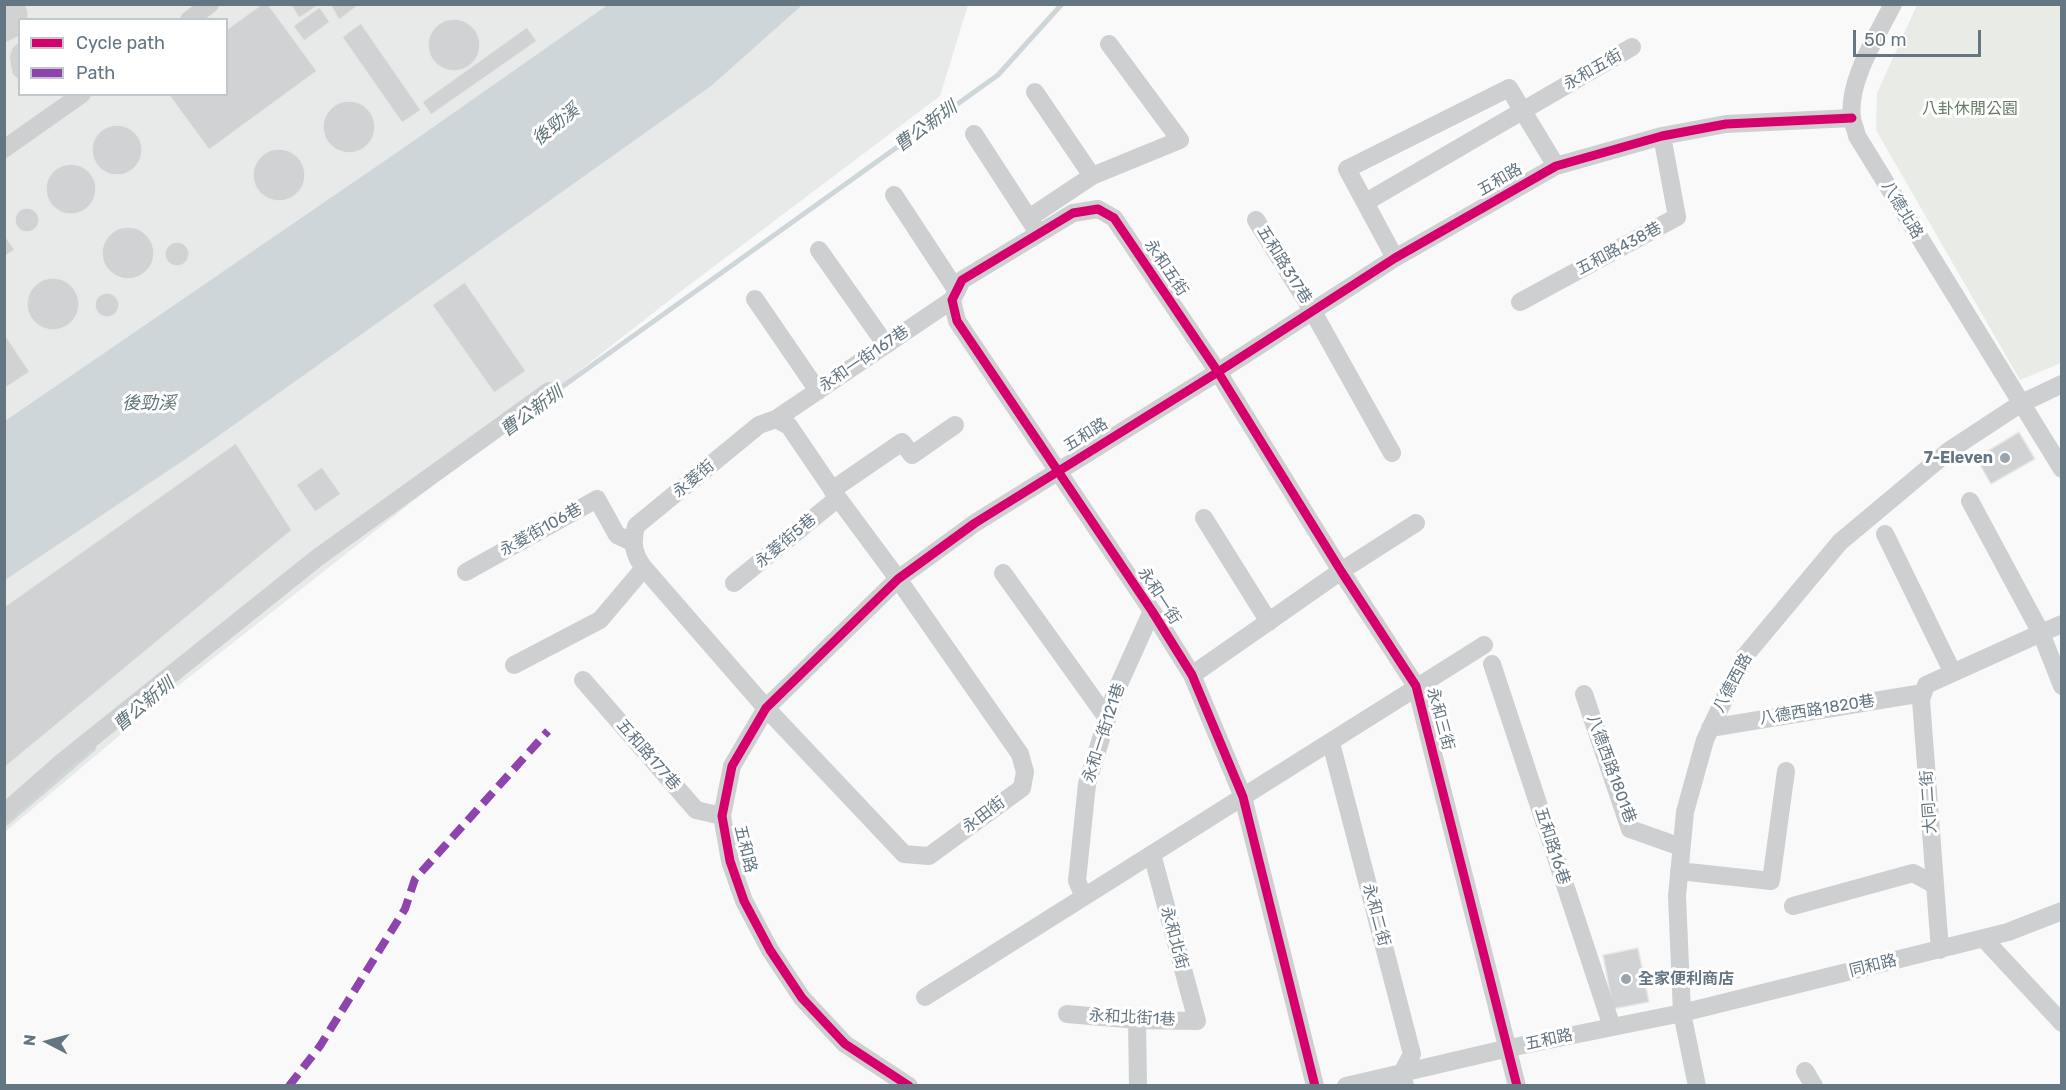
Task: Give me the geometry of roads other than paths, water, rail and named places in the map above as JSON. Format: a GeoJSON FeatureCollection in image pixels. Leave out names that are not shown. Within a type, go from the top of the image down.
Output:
{"type":"FeatureCollection","features":[{"type":"Feature","properties":{"kind":"street"},"geometry":{"type":"LineString","coordinates":[[192,18],[210,4]]}},
{"type":"Feature","properties":{"kind":"street","name":"八德北路"},"geometry":{"type":"LineString","coordinates":[[1893,4],[1864,61],[1853,96],[1852,118],[1857,136],[2061,470]]}},
{"type":"Feature","properties":{"kind":"street"},"geometry":{"type":"LineString","coordinates":[[1029,218],[1092,176],[1180,140],[1109,44]]}},
{"type":"Feature","properties":{"kind":"street","name":"永和五街"},"geometry":{"type":"LineString","coordinates":[[1366,202],[1632,47]]}},
{"type":"Feature","properties":{"kind":"street"},"geometry":{"type":"LineString","coordinates":[[1395,258],[1347,169],[1509,88],[1556,166]]}},
{"type":"Feature","properties":{"kind":"street"},"geometry":{"type":"LineString","coordinates":[[1035,92],[1092,176]]}},
{"type":"Feature","properties":{"kind":"street"},"geometry":{"type":"LineString","coordinates":[[4,149],[79,96]]}},
{"type":"Feature","properties":{"kind":"street","name":"五和路"},"geometry":{"type":"LineString","coordinates":[[909,1086],[845,1044],[802,998],[770,950],[744,901],[730,861],[722,816],[732,766],[766,708],[898,579],[975,523],[1218,372],[1395,258],[1556,166],[1662,136],[1726,124],[1852,118]]}},
{"type":"Feature","properties":{"kind":"street"},"geometry":{"type":"LineString","coordinates":[[955,296],[963,280],[1039,234],[974,134]]}},
{"type":"Feature","properties":{"kind":"street","name":"五和路438巷"},"geometry":{"type":"LineString","coordinates":[[1520,302],[1677,217],[1662,136]]}},
{"type":"Feature","properties":{"kind":"street","name":"永和一街"},"geometry":{"type":"LineString","coordinates":[[894,195],[955,296],[957,321],[1152,611],[1192,675],[1243,797],[1315,1086]]}},
{"type":"Feature","properties":{"kind":"street","name":"永和五街"},"geometry":{"type":"LineString","coordinates":[[1039,234],[1073,213],[1098,209],[1114,218],[1218,372]]}},
{"type":"Feature","properties":{"kind":"street","name":"五和路317巷"},"geometry":{"type":"LineString","coordinates":[[1256,220],[1312,310]]}},
{"type":"Feature","properties":{"kind":"street"},"geometry":{"type":"LineString","coordinates":[[819,250],[886,345]]}},
{"type":"Feature","properties":{"kind":"street","name":"永和一街167巷"},"geometry":{"type":"LineString","coordinates":[[776,419],[955,296]]}},
{"type":"Feature","properties":{"kind":"street"},"geometry":{"type":"LineString","coordinates":[[755,299],[818,391]]}},
{"type":"Feature","properties":{"kind":"street"},"geometry":{"type":"LineString","coordinates":[[1312,310],[1392,453]]}},
{"type":"Feature","properties":{"kind":"street","name":"永和三街"},"geometry":{"type":"LineString","coordinates":[[1218,372],[1341,571],[1416,686],[1517,1086]]}},
{"type":"Feature","properties":{"kind":"street","name":"八德西路"},"geometry":{"type":"LineString","coordinates":[[1697,1086],[1682,1013],[1677,896],[1685,813],[1705,740],[1744,657],[1840,542],[1934,462],[2020,404],[2061,384]]}},
{"type":"Feature","properties":{"kind":"street"},"geometry":{"type":"LineString","coordinates":[[4,813],[62,762],[317,558],[549,391]]}},
{"type":"Feature","properties":{"kind":"street"},"geometry":{"type":"LineString","coordinates":[[776,419],[789,426],[835,494],[898,579]]}},
{"type":"Feature","properties":{"kind":"street","name":"永菱街"},"geometry":{"type":"LineString","coordinates":[[632,542],[636,526],[759,425],[776,419]]}},
{"type":"Feature","properties":{"kind":"street","name":"永菱街5巷"},"geometry":{"type":"LineString","coordinates":[[734,583],[835,494],[902,442],[912,455],[955,425]]}},
{"type":"Feature","properties":{"kind":"street","name":"永菱街106巷"},"geometry":{"type":"LineString","coordinates":[[466,572],[597,499],[617,535],[632,542]]}},
{"type":"Feature","properties":{"kind":"street"},"geometry":{"type":"LineString","coordinates":[[1970,501],[2041,633],[2061,686]]}},
{"type":"Feature","properties":{"kind":"street"},"geometry":{"type":"LineString","coordinates":[[1203,518],[1269,622]]}},
{"type":"Feature","properties":{"kind":"street"},"geometry":{"type":"LineString","coordinates":[[1192,675],[1341,571],[1416,523]]}},
{"type":"Feature","properties":{"kind":"street"},"geometry":{"type":"LineString","coordinates":[[1885,534],[1953,673]]}},
{"type":"Feature","properties":{"kind":"street"},"geometry":{"type":"LineString","coordinates":[[632,542],[644,568],[766,708]]}},
{"type":"Feature","properties":{"kind":"street"},"geometry":{"type":"LineString","coordinates":[[514,665],[600,620],[644,568]]}},
{"type":"Feature","properties":{"kind":"street"},"geometry":{"type":"LineString","coordinates":[[1003,573],[1107,718]]}},
{"type":"Feature","properties":{"kind":"street","name":"永田街"},"geometry":{"type":"LineString","coordinates":[[766,708],[904,854],[929,856],[1022,788],[1025,772],[1020,754],[898,579]]}},
{"type":"Feature","properties":{"kind":"street","name":"永和一街121巷"},"geometry":{"type":"LineString","coordinates":[[1084,897],[1077,881],[1087,784],[1115,693],[1152,611]]}},
{"type":"Feature","properties":{"kind":"street"},"geometry":{"type":"LineString","coordinates":[[1923,693],[1926,685],[2061,624]]}},
{"type":"Feature","properties":{"kind":"street","name":"永和三街"},"geometry":{"type":"LineString","coordinates":[[1243,797],[1484,645]]}},
{"type":"Feature","properties":{"kind":"street","name":"五和路16巷"},"geometry":{"type":"LineString","coordinates":[[1492,664],[1612,1027]]}},
{"type":"Feature","properties":{"kind":"street","name":"五和路177巷"},"geometry":{"type":"LineString","coordinates":[[584,680],[696,810],[722,816]]}},
{"type":"Feature","properties":{"kind":"street","name":"八德西路1820巷"},"geometry":{"type":"LineString","coordinates":[[1710,728],[1923,693]]}},
{"type":"Feature","properties":{"kind":"street","name":"大同二街"},"geometry":{"type":"LineString","coordinates":[[1923,693],[1921,700],[1940,950]]}},
{"type":"Feature","properties":{"kind":"street","name":"八德西路1801巷"},"geometry":{"type":"LineString","coordinates":[[1584,694],[1630,829],[1682,847]]}},
{"type":"Feature","properties":{"kind":"street","name":"永和二街"},"geometry":{"type":"LineString","coordinates":[[1330,743],[1412,1054],[1404,1079]]}},
{"type":"Feature","properties":{"kind":"street"},"geometry":{"type":"LineString","coordinates":[[1679,871],[1771,881],[1786,771]]}},
{"type":"Feature","properties":{"kind":"street"},"geometry":{"type":"LineString","coordinates":[[925,997],[1243,797]]}},
{"type":"Feature","properties":{"kind":"street","name":"永和北街"},"geometry":{"type":"LineString","coordinates":[[1152,854],[1197,1021]]}},
{"type":"Feature","properties":{"kind":"street"},"geometry":{"type":"LineString","coordinates":[[1794,906],[1913,873],[1935,885]]}},
{"type":"Feature","properties":{"kind":"street","name":"同和路"},"geometry":{"type":"LineString","coordinates":[[1682,1013],[1984,939],[2061,911]]}},
{"type":"Feature","properties":{"kind":"street"},"geometry":{"type":"LineString","coordinates":[[1984,939],[2061,1023]]}},
{"type":"Feature","properties":{"kind":"street","name":"五和路"},"geometry":{"type":"LineString","coordinates":[[1346,1086],[1404,1079],[1509,1048],[1682,1013]]}},
{"type":"Feature","properties":{"kind":"street","name":"永和北街1巷"},"geometry":{"type":"LineString","coordinates":[[1067,1014],[1137,1020],[1197,1021]]}},
{"type":"Feature","properties":{"kind":"street"},"geometry":{"type":"LineString","coordinates":[[1137,1020],[1138,1086]]}},
{"type":"Feature","properties":{"kind":"water","name":"後勁溪"},"geometry":{"type":"Polygon","coordinates":[[[609,4],[802,5],[711,86],[190,456],[5,580],[5,421],[609,4]]]}},
{"type":"Feature","properties":{"kind":"waterway","name":"曹公新圳"},"geometry":{"type":"LineString","coordinates":[[552,394],[998,75],[1062,4]]}},
{"type":"Feature","properties":{"kind":"waterway","name":"曹公新圳"},"geometry":{"type":"LineString","coordinates":[[4,825],[94,748]]}},
{"type":"Feature","properties":{"kind":"place","name":"7-Eleven"},"geometry":{"type":"Point","coordinates":[2005,458]}},
{"type":"Feature","properties":{"kind":"place","name":"全家便利商店"},"geometry":{"type":"Point","coordinates":[1626,979]}},
{"type":"Feature","properties":{"kind":"park label","name":"八卦休閒公園"},"geometry":{"type":"Point","coordinates":[1970,109]}}]}
